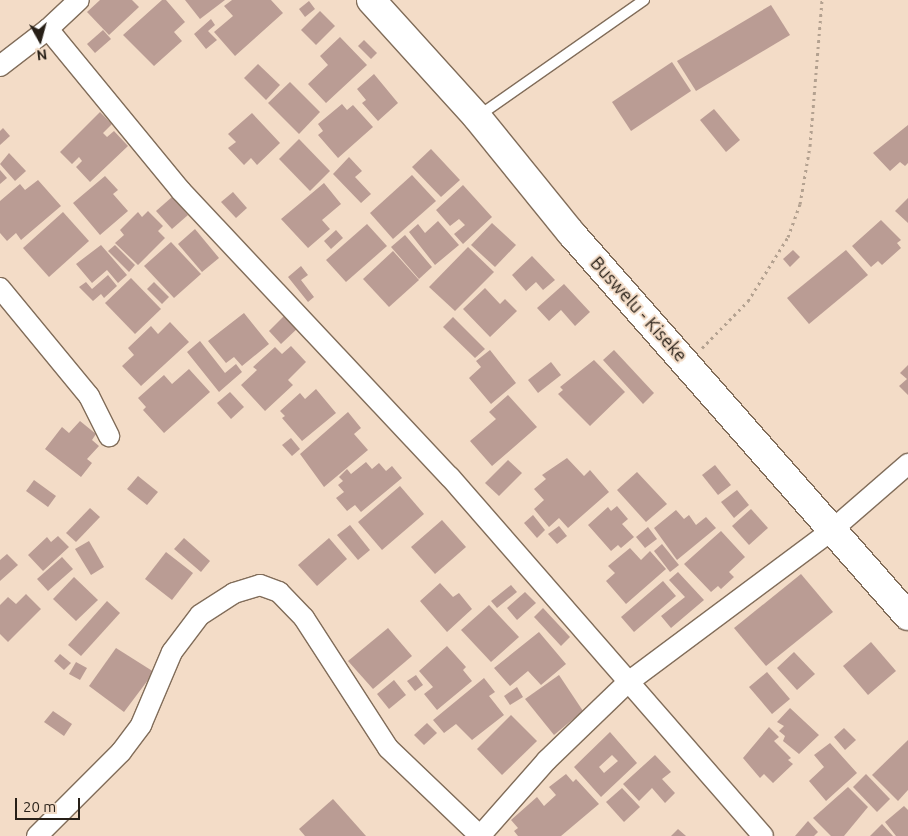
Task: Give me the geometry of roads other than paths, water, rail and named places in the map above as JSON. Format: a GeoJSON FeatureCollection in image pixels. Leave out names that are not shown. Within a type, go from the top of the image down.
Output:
{"type":"FeatureCollection","features":[{"type":"Feature","properties":{"kind":"main road","name":"Buswelu - Kiseke"},"geometry":{"type":"LineString","coordinates":[[371,0],[476,117],[571,233],[908,616]]}},
{"type":"Feature","properties":{"kind":"street"},"geometry":{"type":"LineString","coordinates":[[0,66],[48,29],[79,0]]}},
{"type":"Feature","properties":{"kind":"street"},"geometry":{"type":"LineString","coordinates":[[48,29],[181,191],[450,477],[627,683],[763,836]]}},
{"type":"Feature","properties":{"kind":"street"},"geometry":{"type":"LineString","coordinates":[[0,288],[89,396],[108,436]]}},
{"type":"Feature","properties":{"kind":"street"},"geometry":{"type":"LineString","coordinates":[[37,836],[121,752],[141,725],[172,652],[200,615],[234,593],[260,585],[279,592],[304,618],[388,748],[480,836],[547,760],[627,683],[832,530],[908,464]]}},
{"type":"Feature","properties":{"kind":"lane"},"geometry":{"type":"LineString","coordinates":[[476,117],[644,0]]}}]}
